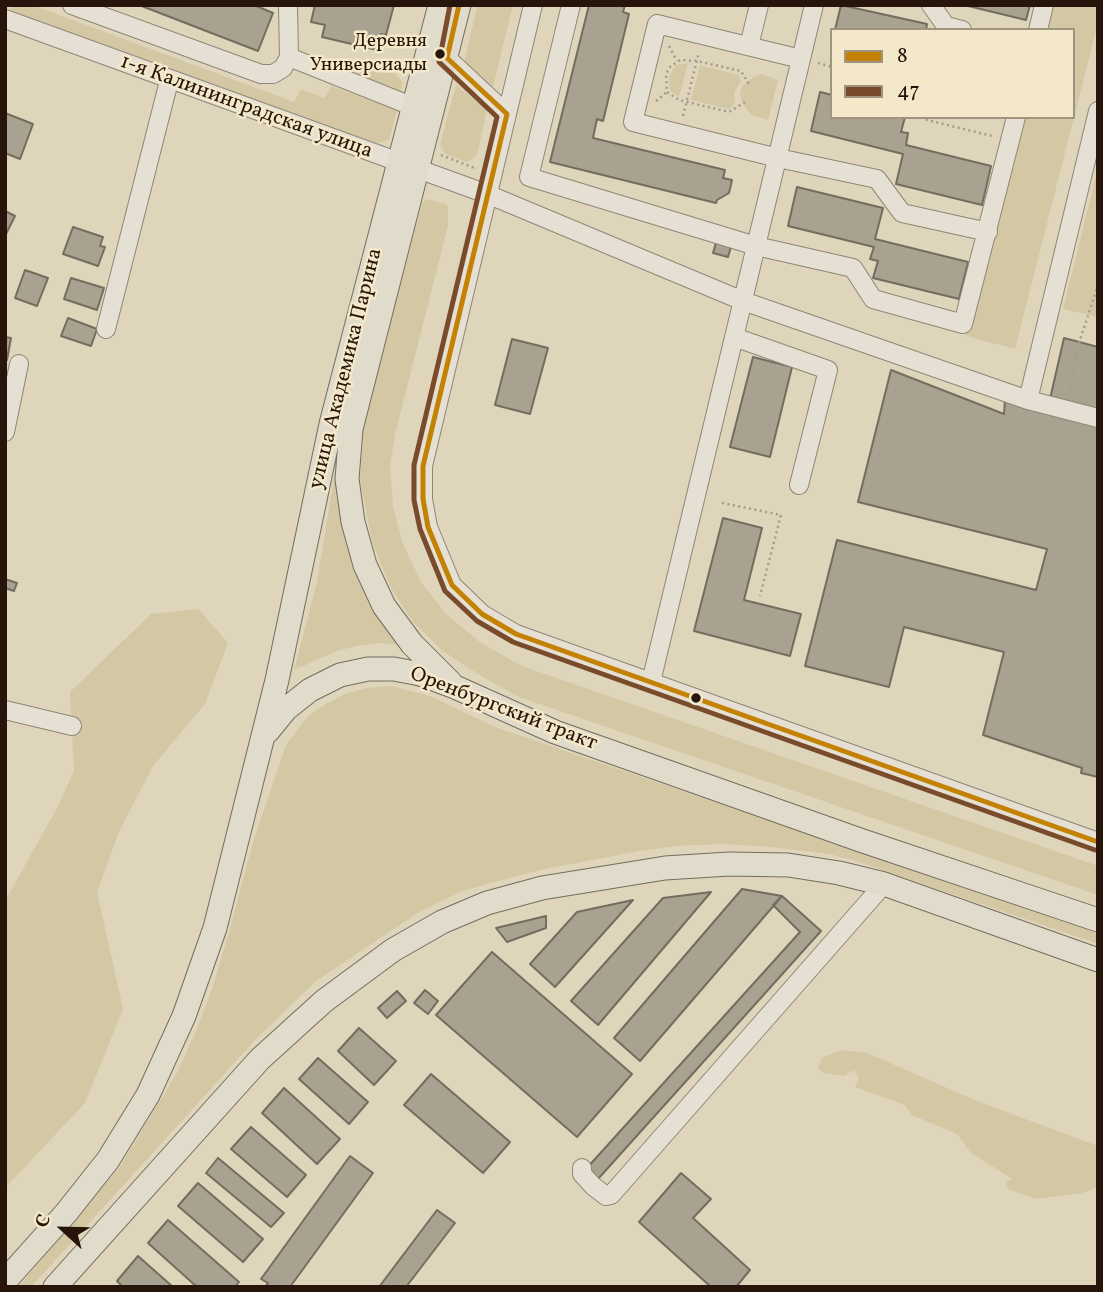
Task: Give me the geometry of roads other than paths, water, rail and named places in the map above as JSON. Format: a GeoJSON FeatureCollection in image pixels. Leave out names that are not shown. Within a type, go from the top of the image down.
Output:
{"type":"FeatureCollection","features":[{"type":"Feature","properties":{"kind":"main road","name":"улица Академика Парина"},"geometry":{"type":"LineString","coordinates":[[440,5],[414,107],[407,166],[351,429],[347,479],[356,533],[365,565],[384,606],[412,644],[455,687]]}},
{"type":"Feature","properties":{"kind":"main road","name":"улица Академика Парина"},"geometry":{"type":"LineString","coordinates":[[264,736],[331,424],[407,166],[447,58],[460,5]]}},
{"type":"Feature","properties":{"kind":"main road","name":"Оренбургский тракт"},"geometry":{"type":"LineString","coordinates":[[5,1281],[66,1213],[108,1160],[148,1095],[184,1016],[215,928],[264,736],[286,709],[310,690],[340,675],[368,669],[394,669],[420,674],[555,732],[1098,920]]}},
{"type":"Feature","properties":{"kind":"main road"},"geometry":{"type":"LineString","coordinates":[[55,1287],[260,1059],[324,1001],[393,950],[442,922],[487,903],[542,888],[665,868],[729,864],[788,865],[884,884],[1098,960]]}},
{"type":"Feature","properties":{"kind":"street"},"geometry":{"type":"LineString","coordinates":[[72,5],[261,74],[273,75],[283,68],[289,57],[288,5]]}},
{"type":"Feature","properties":{"kind":"street"},"geometry":{"type":"LineString","coordinates":[[533,5],[423,466],[423,499],[428,527],[452,585],[482,614],[516,634],[1098,842]]}},
{"type":"Feature","properties":{"kind":"street"},"geometry":{"type":"LineString","coordinates":[[571,5],[529,177],[756,246],[853,268],[873,299],[963,324],[1015,119]]}},
{"type":"Feature","properties":{"kind":"street"},"geometry":{"type":"LineString","coordinates":[[749,46],[759,5]]}},
{"type":"Feature","properties":{"kind":"street"},"geometry":{"type":"LineString","coordinates":[[651,682],[814,5]]}},
{"type":"Feature","properties":{"kind":"street"},"geometry":{"type":"LineString","coordinates":[[930,5],[946,26],[954,28]]}},
{"type":"Feature","properties":{"kind":"street"},"geometry":{"type":"LineString","coordinates":[[1038,28],[1044,5]]}},
{"type":"Feature","properties":{"kind":"street","name":"1-я Калининградская улица"},"geometry":{"type":"LineString","coordinates":[[5,19],[169,81],[487,194],[743,300],[1028,400],[1098,418]]}},
{"type":"Feature","properties":{"kind":"street"},"geometry":{"type":"LineString","coordinates":[[801,59],[657,24],[633,122],[877,179],[902,213],[988,232]]}},
{"type":"Feature","properties":{"kind":"street"},"geometry":{"type":"LineString","coordinates":[[289,57],[414,107]]}},
{"type":"Feature","properties":{"kind":"street"},"geometry":{"type":"LineString","coordinates":[[447,58],[507,114]]}},
{"type":"Feature","properties":{"kind":"street"},"geometry":{"type":"LineString","coordinates":[[106,329],[169,81]]}},
{"type":"Feature","properties":{"kind":"street"},"geometry":{"type":"LineString","coordinates":[[1028,400],[1098,110]]}},
{"type":"Feature","properties":{"kind":"street"},"geometry":{"type":"LineString","coordinates":[[734,337],[828,370],[799,485]]}},
{"type":"Feature","properties":{"kind":"street"},"geometry":{"type":"LineString","coordinates":[[5,432],[19,364]]}},
{"type":"Feature","properties":{"kind":"street"},"geometry":{"type":"LineString","coordinates":[[5,710],[72,726]]}},
{"type":"Feature","properties":{"kind":"street"},"geometry":{"type":"LineString","coordinates":[[582,1168],[582,1174],[593,1186],[606,1196],[611,1195],[884,884]]}},
{"type":"Feature","properties":{"kind":"place","name":"Деревня Универсиады"},"geometry":{"type":"Point","coordinates":[440,54]}}]}
